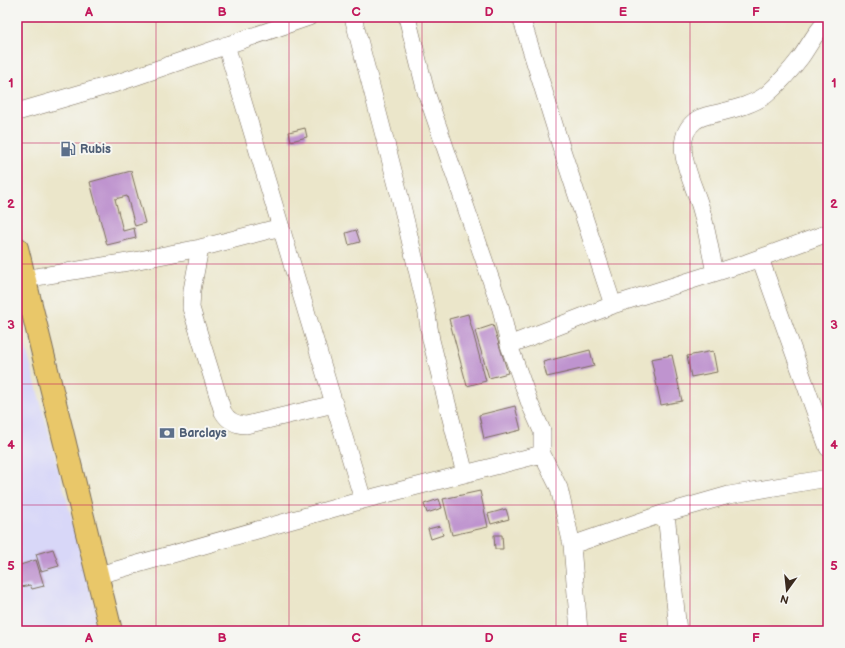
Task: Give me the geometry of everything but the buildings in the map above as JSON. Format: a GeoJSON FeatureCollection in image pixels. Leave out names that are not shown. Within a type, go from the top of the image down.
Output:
{"type":"FeatureCollection","features":[{"type":"Feature","properties":{"kind":"main road"},"geometry":{"type":"LineString","coordinates":[[17,248],[99,575],[111,631]]}},
{"type":"Feature","properties":{"kind":"street"},"geometry":{"type":"LineString","coordinates":[[17,112],[120,82],[309,17]]}},
{"type":"Feature","properties":{"kind":"street"},"geometry":{"type":"LineString","coordinates":[[353,17],[400,197],[426,308],[431,340],[465,474]]}},
{"type":"Feature","properties":{"kind":"street"},"geometry":{"type":"LineString","coordinates":[[406,17],[426,92],[501,309],[509,345],[530,404],[542,431],[542,454],[559,488],[572,544],[579,631]]}},
{"type":"Feature","properties":{"kind":"street"},"geometry":{"type":"LineString","coordinates":[[520,17],[613,305]]}},
{"type":"Feature","properties":{"kind":"street"},"geometry":{"type":"LineString","coordinates":[[715,272],[701,208],[685,165],[684,142],[688,130],[695,121],[703,117],[741,108],[765,95],[787,74],[802,56],[815,34],[828,20]]}},
{"type":"Feature","properties":{"kind":"street"},"geometry":{"type":"LineString","coordinates":[[226,45],[363,500]]}},
{"type":"Feature","properties":{"kind":"street"},"geometry":{"type":"LineString","coordinates":[[24,279],[99,268],[200,248],[281,227]]}},
{"type":"Feature","properties":{"kind":"street"},"geometry":{"type":"LineString","coordinates":[[509,345],[613,305],[760,258],[828,233]]}},
{"type":"Feature","properties":{"kind":"street"},"geometry":{"type":"LineString","coordinates":[[200,248],[192,290],[191,308],[223,412],[226,417],[239,425],[246,425],[334,404]]}},
{"type":"Feature","properties":{"kind":"street"},"geometry":{"type":"LineString","coordinates":[[760,258],[828,448]]}},
{"type":"Feature","properties":{"kind":"street"},"geometry":{"type":"LineString","coordinates":[[99,575],[363,500],[542,454]]}},
{"type":"Feature","properties":{"kind":"street"},"geometry":{"type":"LineString","coordinates":[[572,544],[666,512],[729,495],[828,478]]}},
{"type":"Feature","properties":{"kind":"street"},"geometry":{"type":"LineString","coordinates":[[666,512],[678,631]]}},
{"type":"Feature","properties":{"kind":"shaded area"},"geometry":{"type":"Polygon","coordinates":[[[17,314],[99,620],[54,631],[17,631],[17,314]]]}},
{"type":"Feature","properties":{"kind":"place","name":"Rubis"},"geometry":{"type":"Point","coordinates":[68,149]}},
{"type":"Feature","properties":{"kind":"place","name":"Barclays"},"geometry":{"type":"Point","coordinates":[167,433]}}]}
